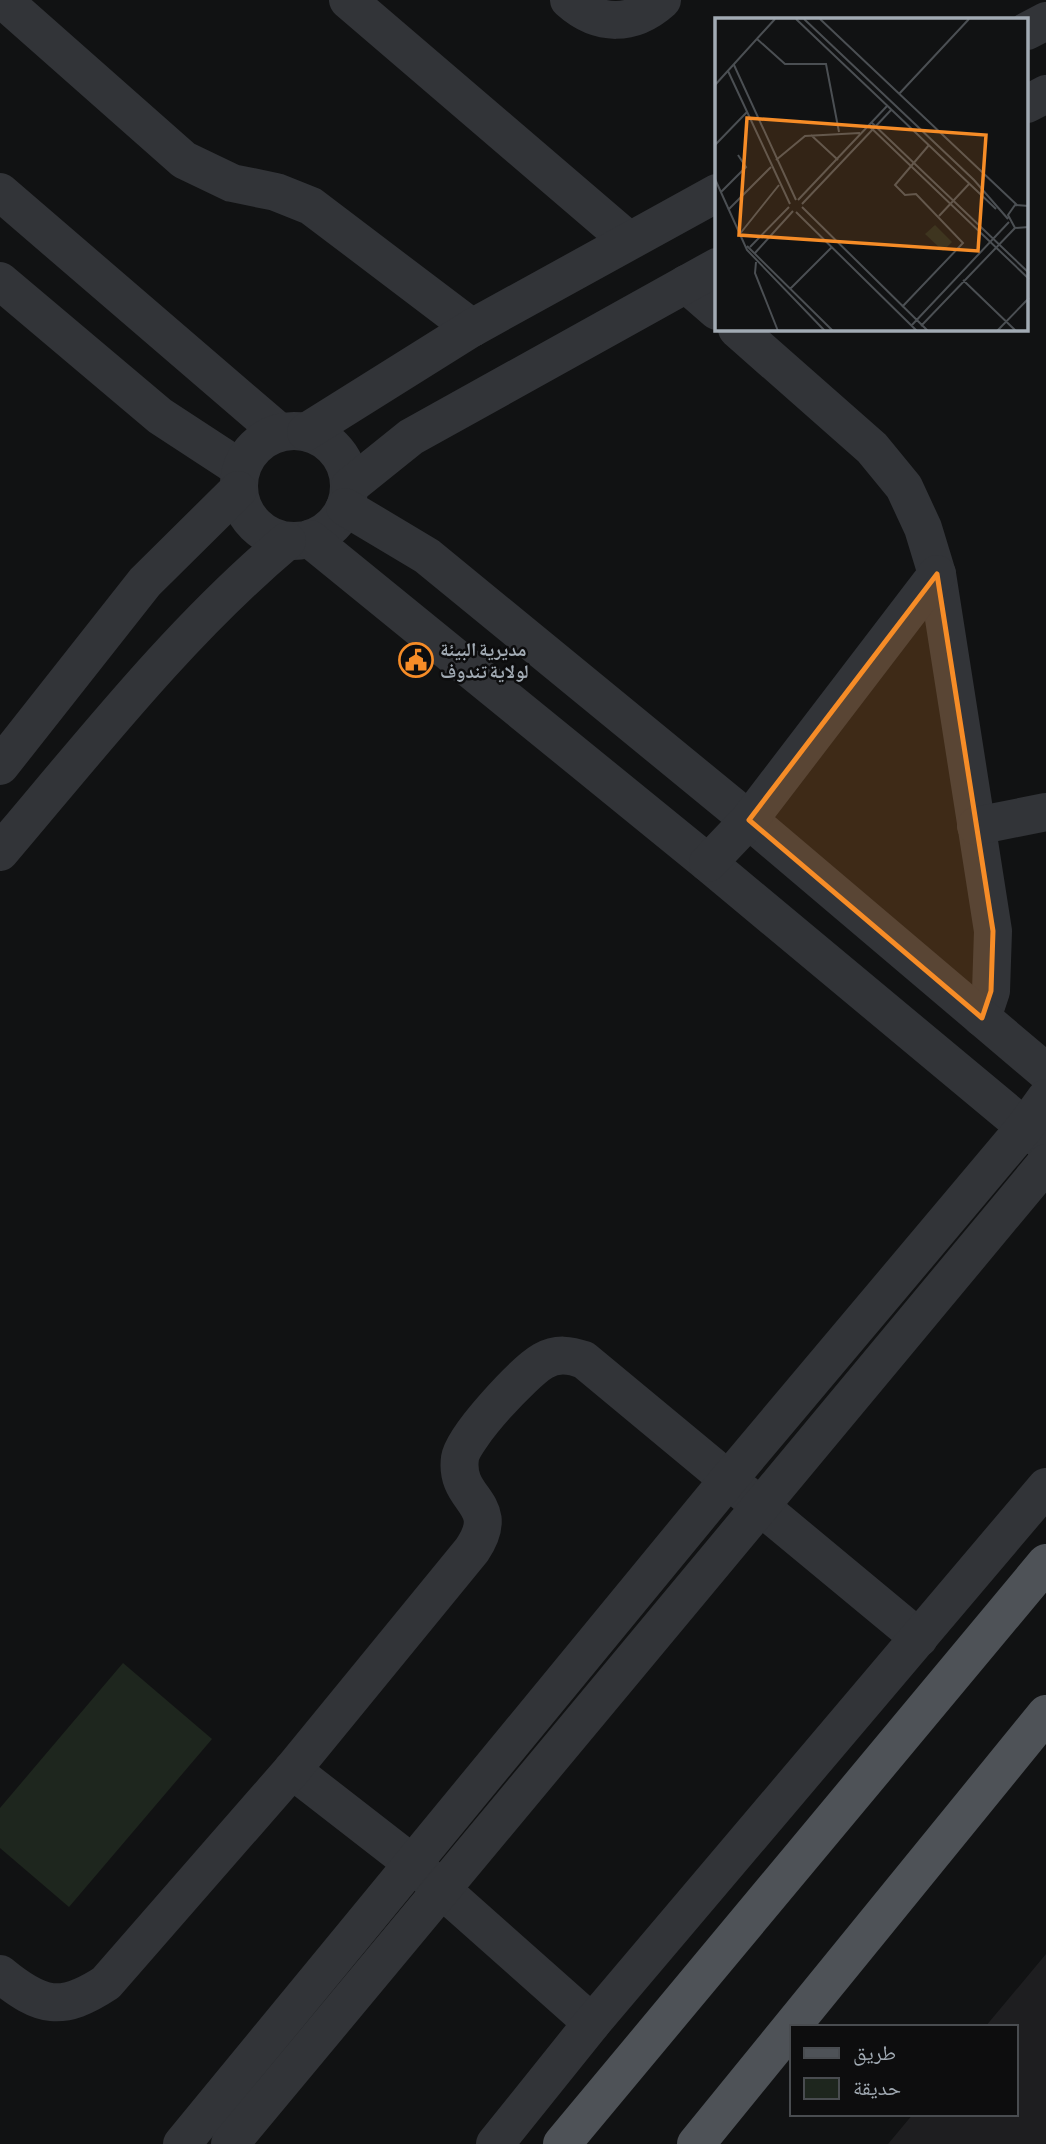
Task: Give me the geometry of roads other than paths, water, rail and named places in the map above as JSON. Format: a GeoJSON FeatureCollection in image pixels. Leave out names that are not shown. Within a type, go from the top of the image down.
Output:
{"type":"FeatureCollection","features":[{"type":"Feature","properties":{"kind":"main road"},"geometry":{"type":"LineString","coordinates":[[562,2144],[1046,1563]]}},
{"type":"Feature","properties":{"kind":"main road"},"geometry":{"type":"LineString","coordinates":[[793,2025],[1046,1714]]}},
{"type":"Feature","properties":{"kind":"main road"},"geometry":{"type":"LineString","coordinates":[[696,2144],[790,2029]]}},
{"type":"Feature","properties":{"kind":"street"},"geometry":{"type":"LineString","coordinates":[[3,0],[184,160],[232,183],[276,192],[311,206],[472,328]]}},
{"type":"Feature","properties":{"kind":"street"},"geometry":{"type":"LineString","coordinates":[[348,0],[628,240]]}},
{"type":"Feature","properties":{"kind":"street"},"geometry":{"type":"LineString","coordinates":[[569,0],[606,20],[628,21],[645,15],[662,0]]}},
{"type":"Feature","properties":{"kind":"street"},"geometry":{"type":"LineString","coordinates":[[1028,30],[1046,21]]}},
{"type":"Feature","properties":{"kind":"street"},"geometry":{"type":"LineString","coordinates":[[1028,103],[1046,94]]}},
{"type":"Feature","properties":{"kind":"street"},"geometry":{"type":"LineString","coordinates":[[0,192],[293,432],[323,439],[337,451],[346,468],[347,497]]}},
{"type":"Feature","properties":{"kind":"street"},"geometry":{"type":"LineString","coordinates":[[0,766],[145,582],[240,480],[255,446],[293,432],[628,240],[715,194]]}},
{"type":"Feature","properties":{"kind":"street"},"geometry":{"type":"LineString","coordinates":[[0,852],[162,663],[239,582],[299,540],[331,527],[347,497],[411,437],[701,275],[715,306]]}},
{"type":"Feature","properties":{"kind":"street"},"geometry":{"type":"LineString","coordinates":[[0,281],[240,480],[249,519],[273,538],[299,540],[1039,1123],[728,1480],[426,1876],[230,2144]]}},
{"type":"Feature","properties":{"kind":"street"},"geometry":{"type":"LineString","coordinates":[[739,331],[872,448],[904,487],[923,528],[937,574],[993,931],[991,991],[982,1018]]}},
{"type":"Feature","properties":{"kind":"street"},"geometry":{"type":"LineString","coordinates":[[347,497],[427,556],[749,820],[1046,1072]]}},
{"type":"Feature","properties":{"kind":"street"},"geometry":{"type":"LineString","coordinates":[[708,863],[749,820],[937,574]]}},
{"type":"Feature","properties":{"kind":"street"},"geometry":{"type":"LineString","coordinates":[[976,826],[1046,812]]}},
{"type":"Feature","properties":{"kind":"street"},"geometry":{"type":"LineString","coordinates":[[182,2144],[761,1508],[1046,1163]]}},
{"type":"Feature","properties":{"kind":"street"},"geometry":{"type":"LineString","coordinates":[[0,1974],[34,1997],[62,2004],[81,2000],[106,1983],[292,1770],[482,1535],[485,1519],[479,1506],[468,1494],[459,1471],[460,1455],[466,1443],[509,1392],[542,1361],[557,1356],[584,1360],[919,1638]]}},
{"type":"Feature","properties":{"kind":"street"},"geometry":{"type":"LineString","coordinates":[[495,2144],[592,2023],[1046,1487]]}},
{"type":"Feature","properties":{"kind":"street"},"geometry":{"type":"LineString","coordinates":[[292,1770],[426,1876],[592,2023]]}},
{"type":"Feature","properties":{"kind":"place","name":"مديرية البيئة لولاية تندوف"},"geometry":{"type":"Point","coordinates":[416,660]}}]}
